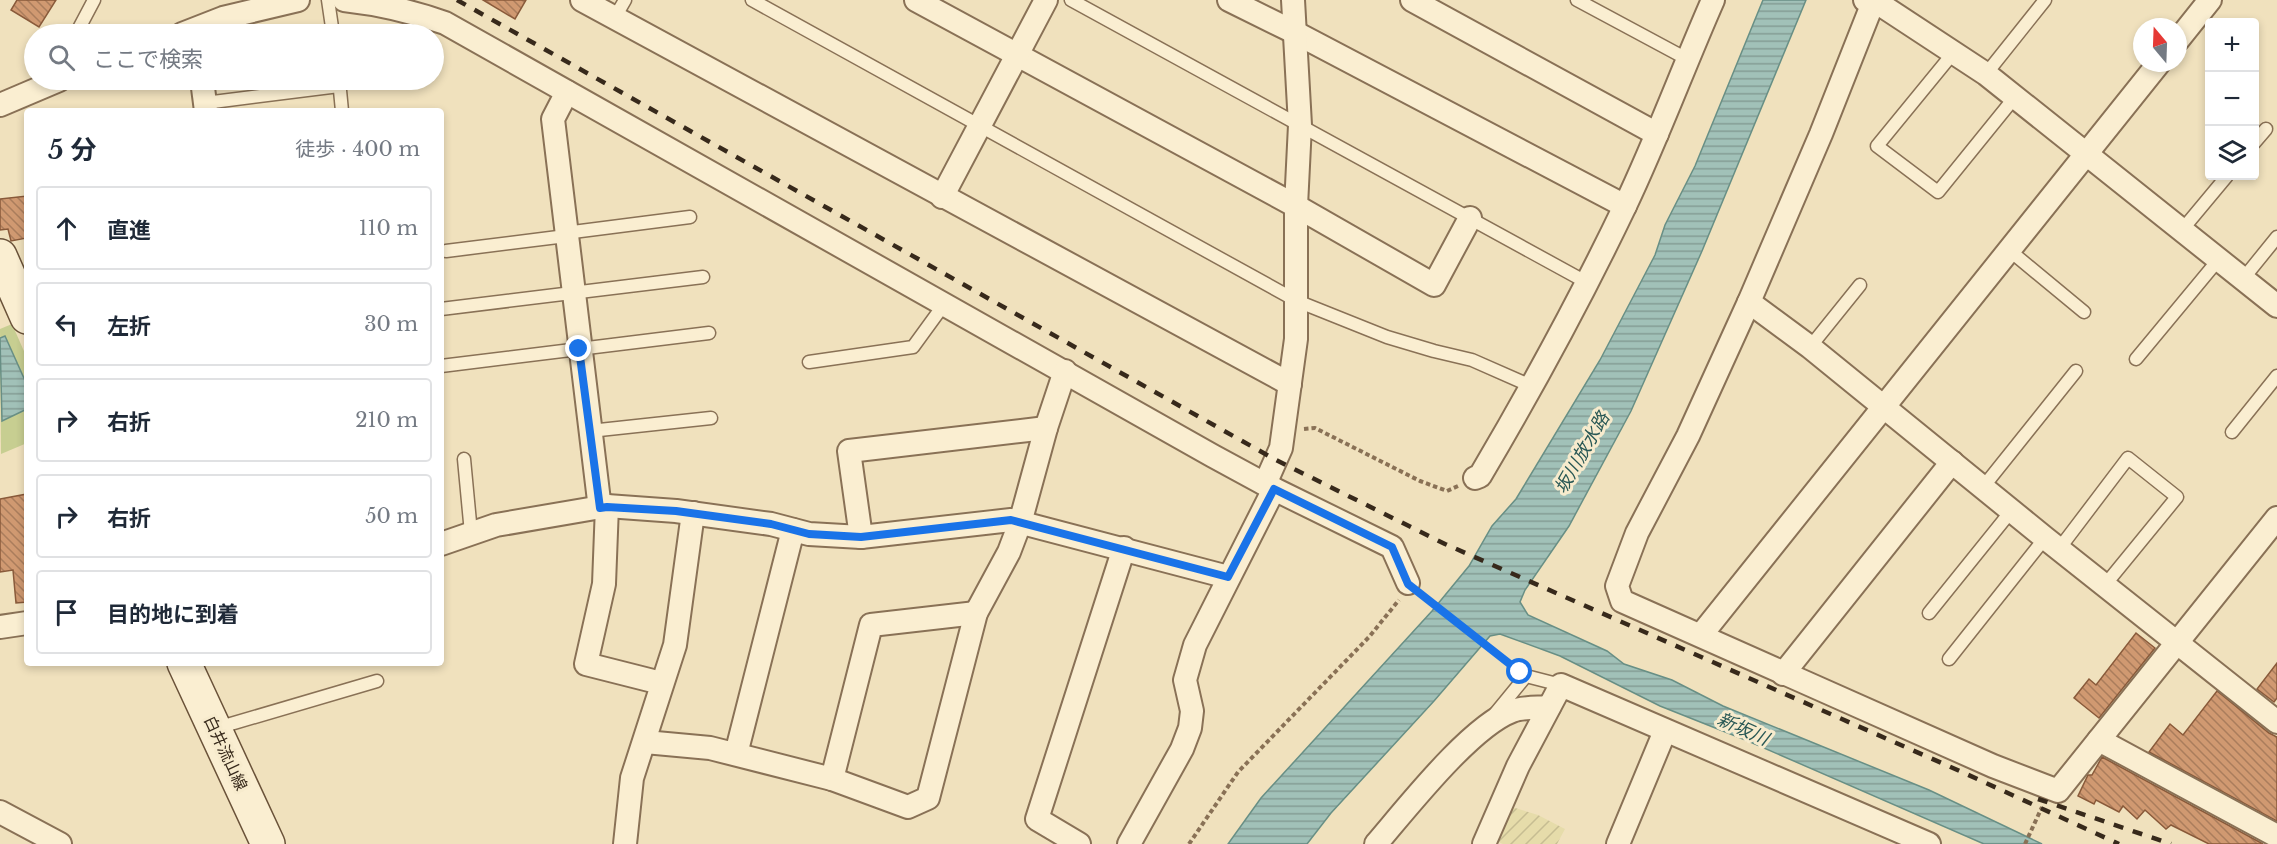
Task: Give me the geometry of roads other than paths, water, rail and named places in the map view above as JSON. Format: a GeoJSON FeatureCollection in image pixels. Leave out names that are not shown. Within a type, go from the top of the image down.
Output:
{"type":"FeatureCollection","features":[{"type":"Feature","properties":{"kind":"main road"},"geometry":{"type":"LineString","coordinates":[[0,256],[15,308]]}},
{"type":"Feature","properties":{"kind":"main road","name":"白井流山線"},"geometry":{"type":"LineString","coordinates":[[189,668],[268,844]]}},
{"type":"Feature","properties":{"kind":"street"},"geometry":{"type":"LineString","coordinates":[[213,24],[243,12],[298,0]]}},
{"type":"Feature","properties":{"kind":"street"},"geometry":{"type":"LineString","coordinates":[[344,0],[379,3],[445,23],[1269,486],[1392,547],[1408,584]]}},
{"type":"Feature","properties":{"kind":"street"},"geometry":{"type":"LineString","coordinates":[[582,0],[620,9],[942,197],[1290,384]]}},
{"type":"Feature","properties":{"kind":"street"},"geometry":{"type":"LineString","coordinates":[[916,0],[1296,207],[1434,285],[1470,218]]}},
{"type":"Feature","properties":{"kind":"street"},"geometry":{"type":"LineString","coordinates":[[942,197],[1046,0]]}},
{"type":"Feature","properties":{"kind":"street"},"geometry":{"type":"LineString","coordinates":[[1228,0],[1294,32],[1625,206]]}},
{"type":"Feature","properties":{"kind":"street"},"geometry":{"type":"LineString","coordinates":[[1130,844],[1182,749],[1190,728],[1192,711],[1185,680],[1195,645],[1269,486],[1281,448],[1296,339],[1296,207],[1300,125],[1293,0]]}},
{"type":"Feature","properties":{"kind":"street"},"geometry":{"type":"LineString","coordinates":[[1412,0],[1657,134]]}},
{"type":"Feature","properties":{"kind":"street"},"geometry":{"type":"LineString","coordinates":[[1475,478],[1480,476],[1531,386],[1625,206],[1713,0]]}},
{"type":"Feature","properties":{"kind":"street"},"geometry":{"type":"LineString","coordinates":[[2187,29],[2210,0]]}},
{"type":"Feature","properties":{"kind":"street"},"geometry":{"type":"LineString","coordinates":[[2277,306],[1986,74],[1877,2],[1749,302],[1688,436],[1637,533],[1617,586],[1622,601],[1993,766],[2058,791],[2277,518]]}},
{"type":"Feature","properties":{"kind":"street"},"geometry":{"type":"LineString","coordinates":[[1701,635],[2152,72]]}},
{"type":"Feature","properties":{"kind":"street"},"geometry":{"type":"LineString","coordinates":[[0,105],[35,90]]}},
{"type":"Feature","properties":{"kind":"street"},"geometry":{"type":"LineString","coordinates":[[203,90],[205,107]]}},
{"type":"Feature","properties":{"kind":"street"},"geometry":{"type":"LineString","coordinates":[[567,92],[553,118],[579,349],[603,508],[604,584],[586,664],[662,683]]}},
{"type":"Feature","properties":{"kind":"street"},"geometry":{"type":"LineString","coordinates":[[1749,302],[1810,347],[1883,408],[1984,486],[2052,544],[2275,717]]}},
{"type":"Feature","properties":{"kind":"street"},"geometry":{"type":"LineString","coordinates":[[645,742],[710,748],[736,754],[832,779],[908,807],[928,798],[976,613],[1009,552],[1020,523],[1046,428],[1065,371]]}},
{"type":"Feature","properties":{"kind":"street"},"geometry":{"type":"LineString","coordinates":[[861,537],[849,451],[1046,428]]}},
{"type":"Feature","properties":{"kind":"street"},"geometry":{"type":"LineString","coordinates":[[1783,674],[1952,462]]}},
{"type":"Feature","properties":{"kind":"street"},"geometry":{"type":"LineString","coordinates":[[444,543],[496,525],[603,508],[693,513],[771,524],[809,534],[861,537],[1011,520],[1228,577]]}},
{"type":"Feature","properties":{"kind":"street"},"geometry":{"type":"LineString","coordinates":[[625,844],[632,778],[675,645],[693,513]]}},
{"type":"Feature","properties":{"kind":"street"},"geometry":{"type":"LineString","coordinates":[[736,754],[793,530]]}},
{"type":"Feature","properties":{"kind":"street"},"geometry":{"type":"LineString","coordinates":[[1078,844],[1037,819],[1124,548]]}},
{"type":"Feature","properties":{"kind":"street"},"geometry":{"type":"LineString","coordinates":[[832,779],[871,626],[976,613]]}},
{"type":"Feature","properties":{"kind":"street"},"geometry":{"type":"LineString","coordinates":[[0,627],[24,623]]}},
{"type":"Feature","properties":{"kind":"street"},"geometry":{"type":"LineString","coordinates":[[1484,844],[1518,766],[1561,685],[1929,844]]}},
{"type":"Feature","properties":{"kind":"street"},"geometry":{"type":"LineString","coordinates":[[1376,844],[1438,773],[1488,723],[1514,710],[1549,707]]}},
{"type":"Feature","properties":{"kind":"street"},"geometry":{"type":"LineString","coordinates":[[1618,844],[1665,731]]}},
{"type":"Feature","properties":{"kind":"street"},"geometry":{"type":"LineString","coordinates":[[2099,740],[2277,836]]}},
{"type":"Feature","properties":{"kind":"street"},"geometry":{"type":"LineString","coordinates":[[0,812],[60,844]]}},
{"type":"Feature","properties":{"kind":"lane"},"geometry":{"type":"LineString","coordinates":[[81,24],[93,0]]}},
{"type":"Feature","properties":{"kind":"lane"},"geometry":{"type":"LineString","coordinates":[[328,0],[332,24]]}},
{"type":"Feature","properties":{"kind":"lane"},"geometry":{"type":"LineString","coordinates":[[752,0],[1297,301],[1387,337],[1472,360],[1531,386]]}},
{"type":"Feature","properties":{"kind":"lane"},"geometry":{"type":"LineString","coordinates":[[1071,0],[1586,282]]}},
{"type":"Feature","properties":{"kind":"lane"},"geometry":{"type":"LineString","coordinates":[[1576,0],[1687,59]]}},
{"type":"Feature","properties":{"kind":"lane"},"geometry":{"type":"LineString","coordinates":[[1986,74],[2045,0]]}},
{"type":"Feature","properties":{"kind":"lane"},"geometry":{"type":"LineString","coordinates":[[1954,52],[1877,147],[1929,186],[1938,192],[2015,97]]}},
{"type":"Feature","properties":{"kind":"lane"},"geometry":{"type":"LineString","coordinates":[[205,107],[300,90]]}},
{"type":"Feature","properties":{"kind":"lane"},"geometry":{"type":"LineString","coordinates":[[340,90],[342,108]]}},
{"type":"Feature","properties":{"kind":"lane"},"geometry":{"type":"LineString","coordinates":[[2259,137],[2266,129]]}},
{"type":"Feature","properties":{"kind":"lane"},"geometry":{"type":"LineString","coordinates":[[2182,230],[2224,180]]}},
{"type":"Feature","properties":{"kind":"lane"},"geometry":{"type":"LineString","coordinates":[[446,251],[690,217]]}},
{"type":"Feature","properties":{"kind":"lane"},"geometry":{"type":"LineString","coordinates":[[2243,279],[2277,237]]}},
{"type":"Feature","properties":{"kind":"lane"},"geometry":{"type":"LineString","coordinates":[[2009,250],[2084,312]]}},
{"type":"Feature","properties":{"kind":"lane"},"geometry":{"type":"LineString","coordinates":[[2136,359],[2218,259]]}},
{"type":"Feature","properties":{"kind":"lane"},"geometry":{"type":"LineString","coordinates":[[444,309],[703,277]]}},
{"type":"Feature","properties":{"kind":"lane"},"geometry":{"type":"LineString","coordinates":[[1810,347],[1860,285]]}},
{"type":"Feature","properties":{"kind":"lane"},"geometry":{"type":"LineString","coordinates":[[809,362],[913,347],[945,303]]}},
{"type":"Feature","properties":{"kind":"lane"},"geometry":{"type":"LineString","coordinates":[[444,366],[709,333]]}},
{"type":"Feature","properties":{"kind":"lane"},"geometry":{"type":"LineString","coordinates":[[1984,486],[2076,371]]}},
{"type":"Feature","properties":{"kind":"lane"},"geometry":{"type":"LineString","coordinates":[[2232,432],[2277,376]]}},
{"type":"Feature","properties":{"kind":"lane"},"geometry":{"type":"LineString","coordinates":[[590,431],[711,418]]}},
{"type":"Feature","properties":{"kind":"lane"},"geometry":{"type":"LineString","coordinates":[[1949,659],[2128,458],[2177,497],[2105,585]]}},
{"type":"Feature","properties":{"kind":"lane"},"geometry":{"type":"LineString","coordinates":[[464,459],[471,533]]}},
{"type":"Feature","properties":{"kind":"lane"},"geometry":{"type":"LineString","coordinates":[[1929,613],[2012,510]]}},
{"type":"Feature","properties":{"kind":"lane"},"geometry":{"type":"LineString","coordinates":[[1488,723],[1526,676],[1561,685]]}},
{"type":"Feature","properties":{"kind":"lane"},"geometry":{"type":"LineString","coordinates":[[216,729],[377,681]]}},
{"type":"Feature","properties":{"kind":"water"},"geometry":{"type":"Polygon","coordinates":[[[1763,0],[1806,0],[1702,251],[1631,411],[1569,526],[1525,590],[1520,602],[1528,615],[1607,651],[1624,664],[1672,680],[1723,706],[1929,790],[2042,844],[1984,844],[1748,741],[1660,706],[1560,656],[1500,634],[1490,636],[1331,813],[1307,844],[1228,844],[1261,798],[1432,611],[1469,566],[1492,526],[1516,499],[1600,360],[1655,255],[1665,225],[1695,166],[1763,0]]]}},
{"type":"Feature","properties":{"kind":"water"},"geometry":{"type":"Polygon","coordinates":[[[5,336],[24,378],[24,410],[2,421],[0,338],[5,336]]]}},
{"type":"Feature","properties":{"kind":"railway"},"geometry":{"type":"LineString","coordinates":[[457,0],[1276,460],[1445,544],[1962,772],[2119,844]]}},
{"type":"Feature","properties":{"kind":"railway"},"geometry":{"type":"LineString","coordinates":[[2038,799],[2171,844]]}},
{"type":"Feature","properties":{"kind":"water label","name":"坂川放水路"},"geometry":{"type":"Point","coordinates":[1582,453]}},
{"type":"Feature","properties":{"kind":"water label","name":"新坂川"},"geometry":{"type":"Point","coordinates":[1743,729]}}]}
